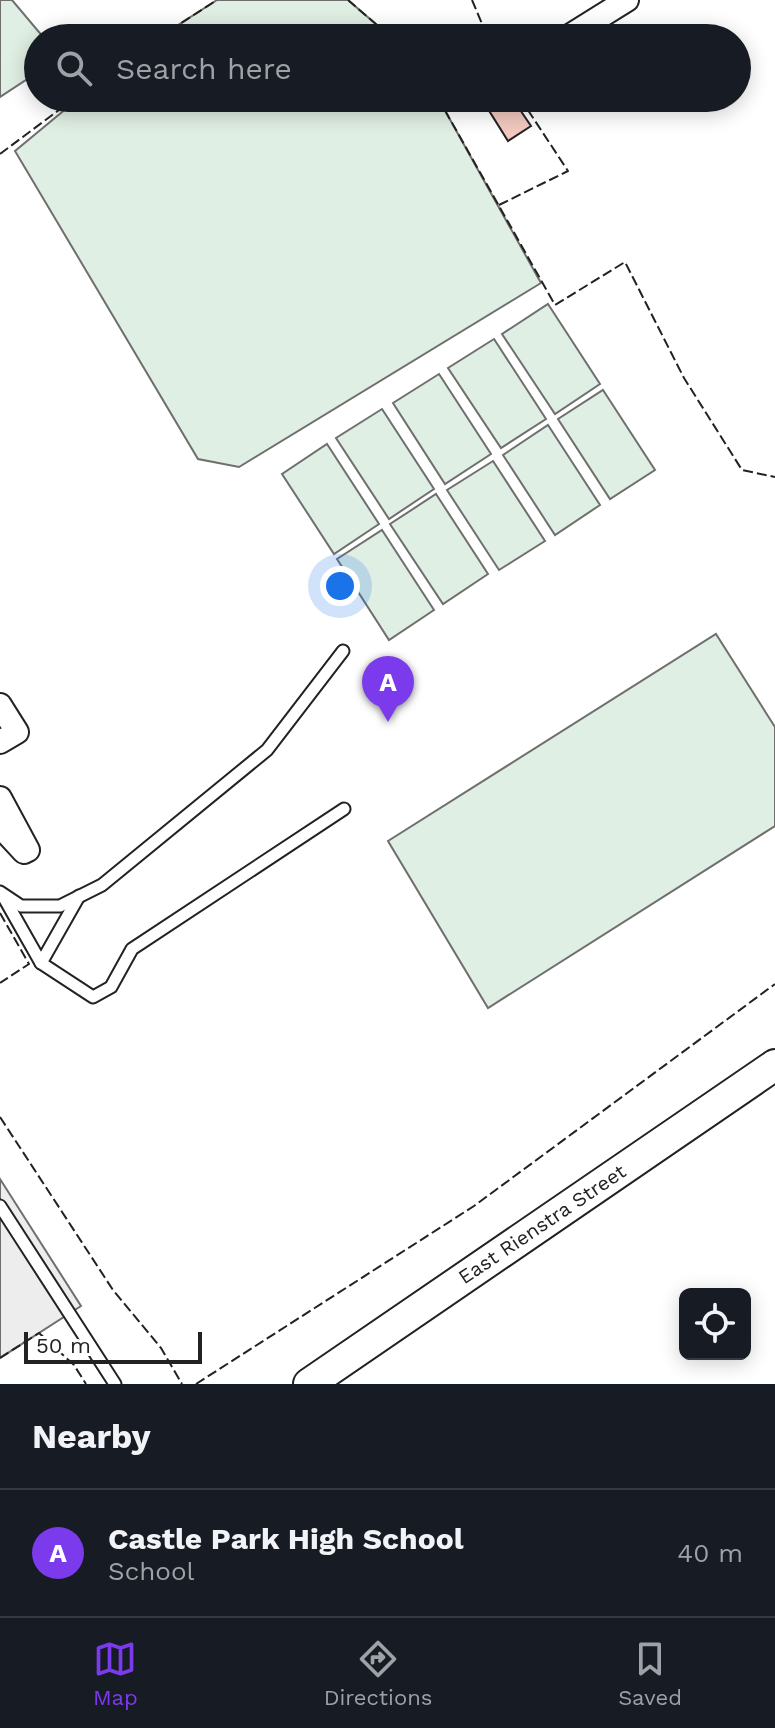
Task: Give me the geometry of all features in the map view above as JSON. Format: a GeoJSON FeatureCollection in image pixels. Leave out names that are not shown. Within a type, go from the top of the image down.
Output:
{"type":"FeatureCollection","features":[{"type":"Feature","properties":{"kind":"street"},"geometry":{"type":"LineString","coordinates":[[588,24],[627,0]]}},
{"type":"Feature","properties":{"kind":"street"},"geometry":{"type":"LineString","coordinates":[[0,705],[17,732],[0,741]]}},
{"type":"Feature","properties":{"kind":"street"},"geometry":{"type":"LineString","coordinates":[[0,798],[28,850],[24,852],[0,826]]}},
{"type":"Feature","properties":{"kind":"street","name":"East Rienstra Street"},"geometry":{"type":"LineString","coordinates":[[309,1384],[775,1065]]}},
{"type":"Feature","properties":{"kind":"lane"},"geometry":{"type":"LineString","coordinates":[[1,894],[21,906],[60,906],[102,885],[267,750],[343,651]]}},
{"type":"Feature","properties":{"kind":"lane"},"geometry":{"type":"LineString","coordinates":[[1,894],[41,963],[93,997],[111,987],[132,949],[344,809]]}},
{"type":"Feature","properties":{"kind":"lane"},"geometry":{"type":"LineString","coordinates":[[41,963],[79,896]]}},
{"type":"Feature","properties":{"kind":"lane"},"geometry":{"type":"LineString","coordinates":[[0,1206],[115,1384]]}},
{"type":"Feature","properties":{"kind":"green space"},"geometry":{"type":"Polygon","coordinates":[[[0,0],[12,0],[32,24],[24,24],[24,81],[0,97],[0,0]]]}},
{"type":"Feature","properties":{"kind":"green space"},"geometry":{"type":"Polygon","coordinates":[[[217,0],[348,0],[376,24],[180,24],[217,0]]]}},
{"type":"Feature","properties":{"kind":"green space"},"geometry":{"type":"Polygon","coordinates":[[[62,112],[446,112],[541,283],[239,467],[198,459],[15,151],[62,112]]]}},
{"type":"Feature","properties":{"kind":"green space"},"geometry":{"type":"Polygon","coordinates":[[[548,304],[600,384],[555,414],[502,334],[548,304]]]}},
{"type":"Feature","properties":{"kind":"green space"},"geometry":{"type":"Polygon","coordinates":[[[494,339],[546,419],[501,448],[448,368],[494,339]]]}},
{"type":"Feature","properties":{"kind":"green space"},"geometry":{"type":"Polygon","coordinates":[[[439,374],[491,454],[445,484],[393,403],[439,374]]]}},
{"type":"Feature","properties":{"kind":"green space"},"geometry":{"type":"Polygon","coordinates":[[[603,390],[655,470],[610,499],[558,419],[603,390]]]}},
{"type":"Feature","properties":{"kind":"green space"},"geometry":{"type":"Polygon","coordinates":[[[382,409],[434,489],[389,519],[336,438],[382,409]]]}},
{"type":"Feature","properties":{"kind":"green space"},"geometry":{"type":"Polygon","coordinates":[[[548,425],[600,505],[555,535],[503,455],[548,425]]]}},
{"type":"Feature","properties":{"kind":"green space"},"geometry":{"type":"Polygon","coordinates":[[[327,444],[379,524],[334,554],[282,474],[327,444]]]}},
{"type":"Feature","properties":{"kind":"green space"},"geometry":{"type":"Polygon","coordinates":[[[493,461],[545,541],[499,570],[447,490],[493,461]]]}},
{"type":"Feature","properties":{"kind":"green space"},"geometry":{"type":"Polygon","coordinates":[[[436,494],[488,574],[443,604],[390,524],[436,494]]]}},
{"type":"Feature","properties":{"kind":"green space"},"geometry":{"type":"Polygon","coordinates":[[[382,530],[434,610],[389,640],[337,559],[382,530]]]}},
{"type":"Feature","properties":{"kind":"green space"},"geometry":{"type":"Polygon","coordinates":[[[716,634],[775,727],[775,826],[488,1008],[388,841],[716,634]]]}},
{"type":"Feature","properties":{"kind":"shaded area"},"geometry":{"type":"Polygon","coordinates":[[[0,1179],[81,1306],[0,1358],[0,1179]]]}},
{"type":"Feature","properties":{"kind":"building"},"geometry":{"type":"Polygon","coordinates":[[[490,112],[522,112],[531,126],[508,141],[490,112]]]}},
{"type":"Feature","properties":{"kind":"fence"},"geometry":{"type":"LineString","coordinates":[[180,24],[217,0]]}},
{"type":"Feature","properties":{"kind":"fence"},"geometry":{"type":"LineString","coordinates":[[348,0],[376,24]]}},
{"type":"Feature","properties":{"kind":"fence"},"geometry":{"type":"LineString","coordinates":[[472,0],[482,24]]}},
{"type":"Feature","properties":{"kind":"fence"},"geometry":{"type":"LineString","coordinates":[[0,154],[56,112]]}},
{"type":"Feature","properties":{"kind":"fence"},"geometry":{"type":"LineString","coordinates":[[446,112],[555,305],[625,262],[684,378],[742,470],[775,477]]}},
{"type":"Feature","properties":{"kind":"fence"},"geometry":{"type":"LineString","coordinates":[[499,205],[568,171],[529,112]]}},
{"type":"Feature","properties":{"kind":"fence"},"geometry":{"type":"LineString","coordinates":[[0,913],[29,964],[0,983]]}},
{"type":"Feature","properties":{"kind":"fence"},"geometry":{"type":"LineString","coordinates":[[196,1384],[474,1206],[775,984]]}},
{"type":"Feature","properties":{"kind":"fence"},"geometry":{"type":"LineString","coordinates":[[0,1117],[113,1290],[161,1348],[182,1384]]}},
{"type":"Feature","properties":{"kind":"fence"},"geometry":{"type":"LineString","coordinates":[[0,1358],[39,1333],[74,1365],[86,1384]]}},
{"type":"Feature","properties":{"kind":"place","name":"Castle Park High School"},"geometry":{"type":"Point","coordinates":[388,722]}}]}
